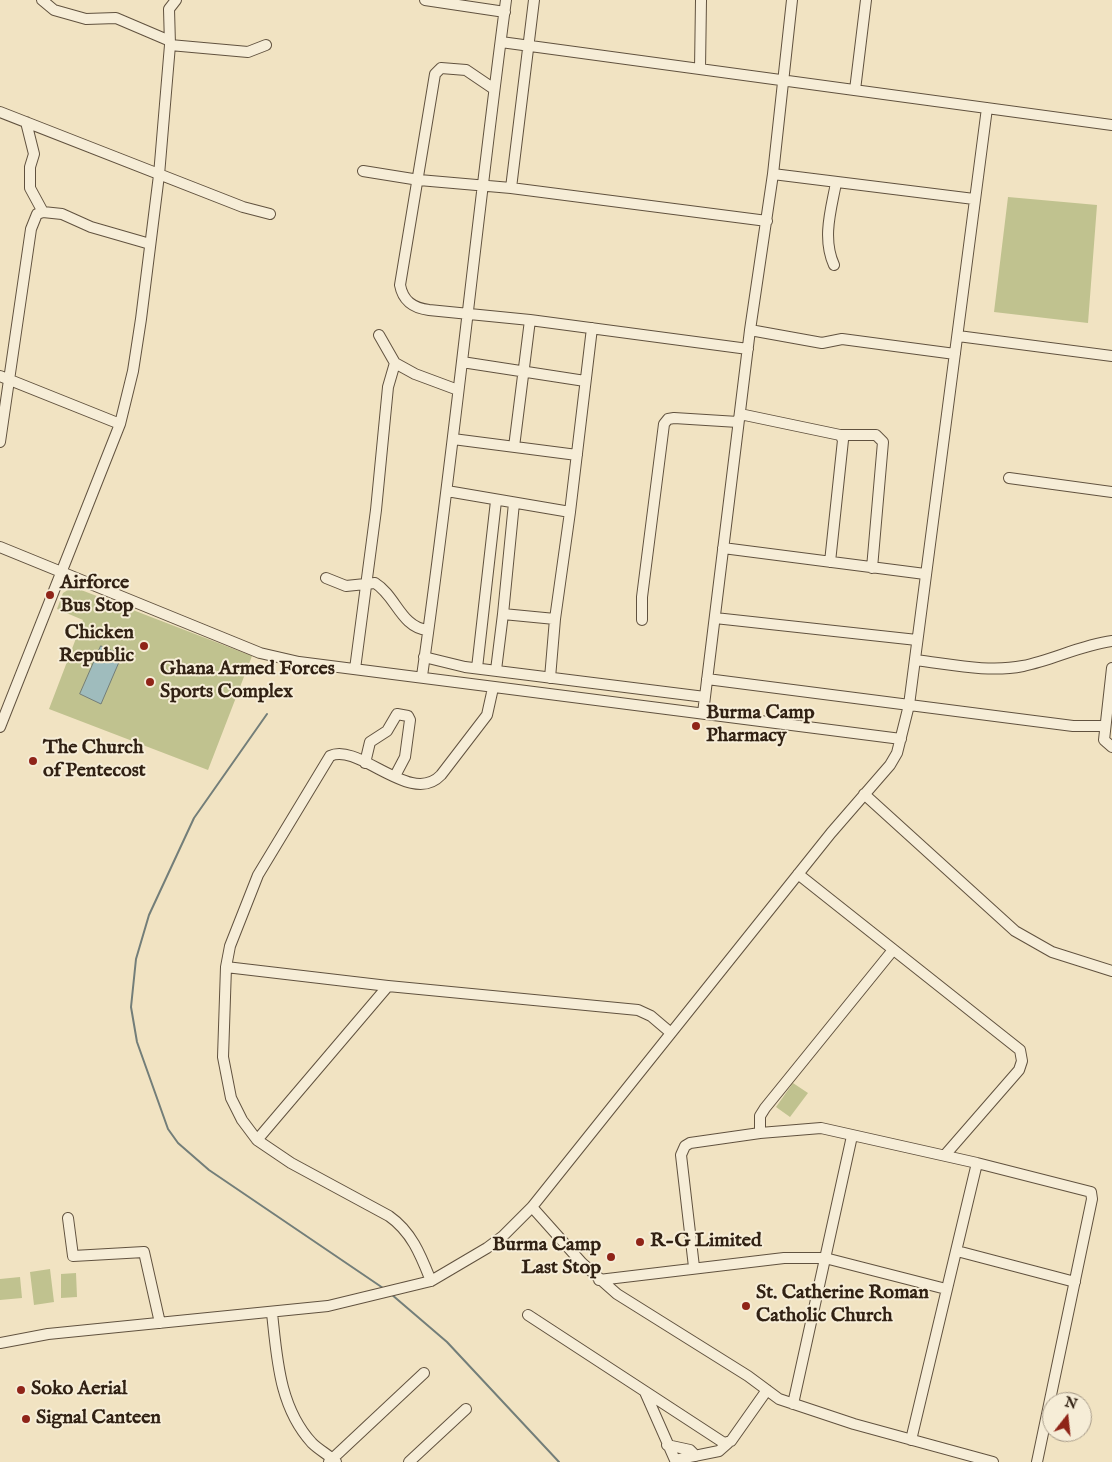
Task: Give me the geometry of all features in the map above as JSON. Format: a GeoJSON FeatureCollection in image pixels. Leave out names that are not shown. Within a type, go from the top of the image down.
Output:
{"type":"FeatureCollection","features":[{"type":"Feature","properties":{"kind":"street"},"geometry":{"type":"LineString","coordinates":[[42,0],[54,10],[94,20],[116,18],[170,43],[248,52],[266,45]]}},
{"type":"Feature","properties":{"kind":"street"},"geometry":{"type":"LineString","coordinates":[[0,727],[120,424],[133,371],[159,175],[170,43],[168,4],[176,0]]}},
{"type":"Feature","properties":{"kind":"street"},"geometry":{"type":"LineString","coordinates":[[425,0],[505,12]]}},
{"type":"Feature","properties":{"kind":"street"},"geometry":{"type":"LineString","coordinates":[[422,676],[447,491],[506,0]]}},
{"type":"Feature","properties":{"kind":"street"},"geometry":{"type":"LineString","coordinates":[[511,188],[534,0]]}},
{"type":"Feature","properties":{"kind":"street"},"geometry":{"type":"LineString","coordinates":[[700,69],[701,0]]}},
{"type":"Feature","properties":{"kind":"street"},"geometry":{"type":"LineString","coordinates":[[703,713],[750,330],[773,174],[792,0]]}},
{"type":"Feature","properties":{"kind":"street"},"geometry":{"type":"LineString","coordinates":[[855,90],[866,0]]}},
{"type":"Feature","properties":{"kind":"street"},"geometry":{"type":"LineString","coordinates":[[501,42],[1112,125]]}},
{"type":"Feature","properties":{"kind":"street"},"geometry":{"type":"LineString","coordinates":[[494,89],[466,70],[441,68],[435,74],[419,180],[400,285],[408,303],[419,309],[530,320],[748,349]]}},
{"type":"Feature","properties":{"kind":"street"},"geometry":{"type":"LineString","coordinates":[[0,1344],[48,1334],[328,1306],[431,1281],[487,1248],[503,1236],[532,1207],[798,874],[890,765],[897,753],[909,705],[987,108]]}},
{"type":"Feature","properties":{"kind":"street"},"geometry":{"type":"LineString","coordinates":[[0,112],[159,175],[270,214]]}},
{"type":"Feature","properties":{"kind":"street"},"geometry":{"type":"LineString","coordinates":[[26,122],[34,154],[30,167],[30,188],[43,212]]}},
{"type":"Feature","properties":{"kind":"street"},"geometry":{"type":"LineString","coordinates":[[363,171],[419,180],[511,188],[767,220]]}},
{"type":"Feature","properties":{"kind":"street"},"geometry":{"type":"LineString","coordinates":[[773,174],[974,199]]}},
{"type":"Feature","properties":{"kind":"street"},"geometry":{"type":"LineString","coordinates":[[834,265],[828,244],[829,222],[836,183]]}},
{"type":"Feature","properties":{"kind":"street"},"geometry":{"type":"LineString","coordinates":[[0,442],[4,378],[31,229],[37,214],[43,212],[62,214],[91,227],[150,244]]}},
{"type":"Feature","properties":{"kind":"street"},"geometry":{"type":"LineString","coordinates":[[514,446],[530,320]]}},
{"type":"Feature","properties":{"kind":"street"},"geometry":{"type":"LineString","coordinates":[[550,678],[555,619],[592,328]]}},
{"type":"Feature","properties":{"kind":"street"},"geometry":{"type":"LineString","coordinates":[[750,330],[822,342],[842,339],[955,354]]}},
{"type":"Feature","properties":{"kind":"street"},"geometry":{"type":"LineString","coordinates":[[379,335],[395,363],[415,374],[458,390]]}},
{"type":"Feature","properties":{"kind":"street"},"geometry":{"type":"LineString","coordinates":[[958,336],[1112,356]]}},
{"type":"Feature","properties":{"kind":"street"},"geometry":{"type":"LineString","coordinates":[[462,362],[586,381]]}},
{"type":"Feature","properties":{"kind":"street"},"geometry":{"type":"LineString","coordinates":[[354,669],[367,584],[388,388],[395,363]]}},
{"type":"Feature","properties":{"kind":"street"},"geometry":{"type":"LineString","coordinates":[[4,378],[120,424]]}},
{"type":"Feature","properties":{"kind":"street"},"geometry":{"type":"LineString","coordinates":[[642,620],[642,597],[664,424],[668,419],[739,418],[840,435],[876,435],[883,442],[872,568]]}},
{"type":"Feature","properties":{"kind":"street"},"geometry":{"type":"LineString","coordinates":[[830,562],[843,440],[840,435]]}},
{"type":"Feature","properties":{"kind":"street"},"geometry":{"type":"LineString","coordinates":[[453,439],[577,455]]}},
{"type":"Feature","properties":{"kind":"street"},"geometry":{"type":"LineString","coordinates":[[1009,478],[1112,492]]}},
{"type":"Feature","properties":{"kind":"street"},"geometry":{"type":"LineString","coordinates":[[447,491],[496,501],[570,512]]}},
{"type":"Feature","properties":{"kind":"street"},"geometry":{"type":"LineString","coordinates":[[477,668],[496,501]]}},
{"type":"Feature","properties":{"kind":"street"},"geometry":{"type":"LineString","coordinates":[[496,670],[514,504]]}},
{"type":"Feature","properties":{"kind":"street"},"geometry":{"type":"LineString","coordinates":[[0,547],[61,574],[260,653],[299,662],[422,676],[493,688],[901,739]]}},
{"type":"Feature","properties":{"kind":"street"},"geometry":{"type":"LineString","coordinates":[[723,548],[925,574]]}},
{"type":"Feature","properties":{"kind":"street"},"geometry":{"type":"LineString","coordinates":[[326,578],[346,586],[375,583],[381,587],[414,628],[427,630]]}},
{"type":"Feature","properties":{"kind":"street"},"geometry":{"type":"LineString","coordinates":[[503,614],[555,619]]}},
{"type":"Feature","properties":{"kind":"street"},"geometry":{"type":"LineString","coordinates":[[715,618],[917,640]]}},
{"type":"Feature","properties":{"kind":"street"},"geometry":{"type":"LineString","coordinates":[[915,660],[1006,668],[1038,662],[1089,644],[1112,641]]}},
{"type":"Feature","properties":{"kind":"street"},"geometry":{"type":"LineString","coordinates":[[424,658],[477,668],[705,698]]}},
{"type":"Feature","properties":{"kind":"street"},"geometry":{"type":"LineString","coordinates":[[1112,668],[1104,726],[1104,740],[1112,746]]}},
{"type":"Feature","properties":{"kind":"street"},"geometry":{"type":"LineString","coordinates":[[707,679],[1073,726],[1104,726]]}},
{"type":"Feature","properties":{"kind":"street"},"geometry":{"type":"LineString","coordinates":[[431,1281],[420,1255],[403,1226],[389,1216],[291,1162],[257,1140],[242,1120],[231,1098],[226,1079],[223,1039],[226,966],[230,946],[258,875],[330,756],[341,754],[419,785],[427,785],[435,781],[487,715],[493,688]]}},
{"type":"Feature","properties":{"kind":"street"},"geometry":{"type":"LineString","coordinates":[[365,763],[370,742],[387,731],[397,714],[408,716],[410,720],[406,752],[395,776]]}},
{"type":"Feature","properties":{"kind":"street"},"geometry":{"type":"LineString","coordinates":[[864,794],[1015,931],[1052,952],[1112,971]]}},
{"type":"Feature","properties":{"kind":"street"},"geometry":{"type":"LineString","coordinates":[[798,874],[1020,1050],[1022,1061],[1019,1070],[945,1155]]}},
{"type":"Feature","properties":{"kind":"street"},"geometry":{"type":"LineString","coordinates":[[760,1133],[760,1116],[765,1108],[894,950]]}},
{"type":"Feature","properties":{"kind":"street"},"geometry":{"type":"LineString","coordinates":[[226,966],[388,986],[638,1010],[651,1016],[671,1033]]}},
{"type":"Feature","properties":{"kind":"street"},"geometry":{"type":"LineString","coordinates":[[257,1140],[388,986]]}},
{"type":"Feature","properties":{"kind":"street"},"geometry":{"type":"LineString","coordinates":[[694,1267],[682,1150],[690,1143],[760,1133],[815,1128],[977,1162],[1091,1192],[1092,1199],[1038,1462]]}},
{"type":"Feature","properties":{"kind":"street"},"geometry":{"type":"LineString","coordinates":[[793,1404],[852,1136]]}},
{"type":"Feature","properties":{"kind":"street"},"geometry":{"type":"LineString","coordinates":[[911,1440],[977,1162]]}},
{"type":"Feature","properties":{"kind":"street"},"geometry":{"type":"LineString","coordinates":[[532,1207],[599,1280],[616,1294],[767,1390],[793,1404],[911,1440],[993,1462]]}},
{"type":"Feature","properties":{"kind":"street"},"geometry":{"type":"LineString","coordinates":[[68,1218],[73,1256],[144,1252],[160,1323]]}},
{"type":"Feature","properties":{"kind":"street"},"geometry":{"type":"LineString","coordinates":[[957,1251],[1075,1282]]}},
{"type":"Feature","properties":{"kind":"street"},"geometry":{"type":"LineString","coordinates":[[599,1280],[694,1267],[740,1265],[784,1258],[825,1258],[946,1288]]}},
{"type":"Feature","properties":{"kind":"street"},"geometry":{"type":"LineString","coordinates":[[272,1313],[278,1371],[289,1408],[313,1443],[333,1461],[424,1373]]}},
{"type":"Feature","properties":{"kind":"street"},"geometry":{"type":"LineString","coordinates":[[528,1315],[720,1441],[728,1443]]}},
{"type":"Feature","properties":{"kind":"street"},"geometry":{"type":"LineString","coordinates":[[645,1392],[667,1445],[690,1450],[696,1456],[719,1450],[728,1443],[767,1390]]}},
{"type":"Feature","properties":{"kind":"street"},"geometry":{"type":"LineString","coordinates":[[655,1416],[667,1406]]}},
{"type":"Feature","properties":{"kind":"street"},"geometry":{"type":"LineString","coordinates":[[409,1462],[466,1409]]}},
{"type":"Feature","properties":{"kind":"green space"},"geometry":{"type":"Polygon","coordinates":[[[1008,197],[1097,205],[1088,323],[994,312],[1008,197]]]}},
{"type":"Feature","properties":{"kind":"green space","name":"Ghana Armed Forces Sports Complex"},"geometry":{"type":"Polygon","coordinates":[[[71,588],[76,588],[252,656],[208,770],[49,709],[83,620],[57,609],[63,593],[71,588]]]}},
{"type":"Feature","properties":{"kind":"green space"},"geometry":{"type":"Polygon","coordinates":[[[793,1083],[808,1093],[790,1117],[776,1107],[793,1083]]]}},
{"type":"Feature","properties":{"kind":"green space"},"geometry":{"type":"Polygon","coordinates":[[[50,1269],[54,1302],[34,1305],[30,1272],[50,1269]]]}},
{"type":"Feature","properties":{"kind":"green space"},"geometry":{"type":"Polygon","coordinates":[[[76,1273],[77,1297],[61,1298],[61,1274],[76,1273]]]}},
{"type":"Feature","properties":{"kind":"green space"},"geometry":{"type":"Polygon","coordinates":[[[20,1277],[22,1298],[0,1300],[0,1279],[20,1277]]]}},
{"type":"Feature","properties":{"kind":"water"},"geometry":{"type":"Polygon","coordinates":[[[101,646],[122,655],[101,704],[80,694],[101,646]]]}},
{"type":"Feature","properties":{"kind":"waterway"},"geometry":{"type":"LineString","coordinates":[[267,714],[194,818],[149,915],[136,959],[131,1007],[137,1042],[168,1129],[178,1143],[209,1170],[383,1288]]}},
{"type":"Feature","properties":{"kind":"waterway"},"geometry":{"type":"LineString","coordinates":[[391,1294],[447,1342],[559,1462]]}},
{"type":"Feature","properties":{"kind":"place","name":"Airforce Bus Stop"},"geometry":{"type":"Point","coordinates":[50,595]}},
{"type":"Feature","properties":{"kind":"place","name":"Chicken Republic"},"geometry":{"type":"Point","coordinates":[144,646]}},
{"type":"Feature","properties":{"kind":"place","name":"Ghana Armed Forces Sports Complex"},"geometry":{"type":"Point","coordinates":[150,682]}},
{"type":"Feature","properties":{"kind":"place","name":"Burma Camp Pharmacy"},"geometry":{"type":"Point","coordinates":[696,726]}},
{"type":"Feature","properties":{"kind":"place","name":"The Church of Pentecost"},"geometry":{"type":"Point","coordinates":[33,761]}},
{"type":"Feature","properties":{"kind":"place","name":"R-G Limited"},"geometry":{"type":"Point","coordinates":[640,1242]}},
{"type":"Feature","properties":{"kind":"place","name":"Burma Camp Last Stop"},"geometry":{"type":"Point","coordinates":[611,1257]}},
{"type":"Feature","properties":{"kind":"place","name":"St. Catherine Roman Catholic Church"},"geometry":{"type":"Point","coordinates":[746,1306]}},
{"type":"Feature","properties":{"kind":"place","name":"Soko Aerial"},"geometry":{"type":"Point","coordinates":[21,1390]}},
{"type":"Feature","properties":{"kind":"place","name":"Signal Canteen"},"geometry":{"type":"Point","coordinates":[26,1419]}}]}
